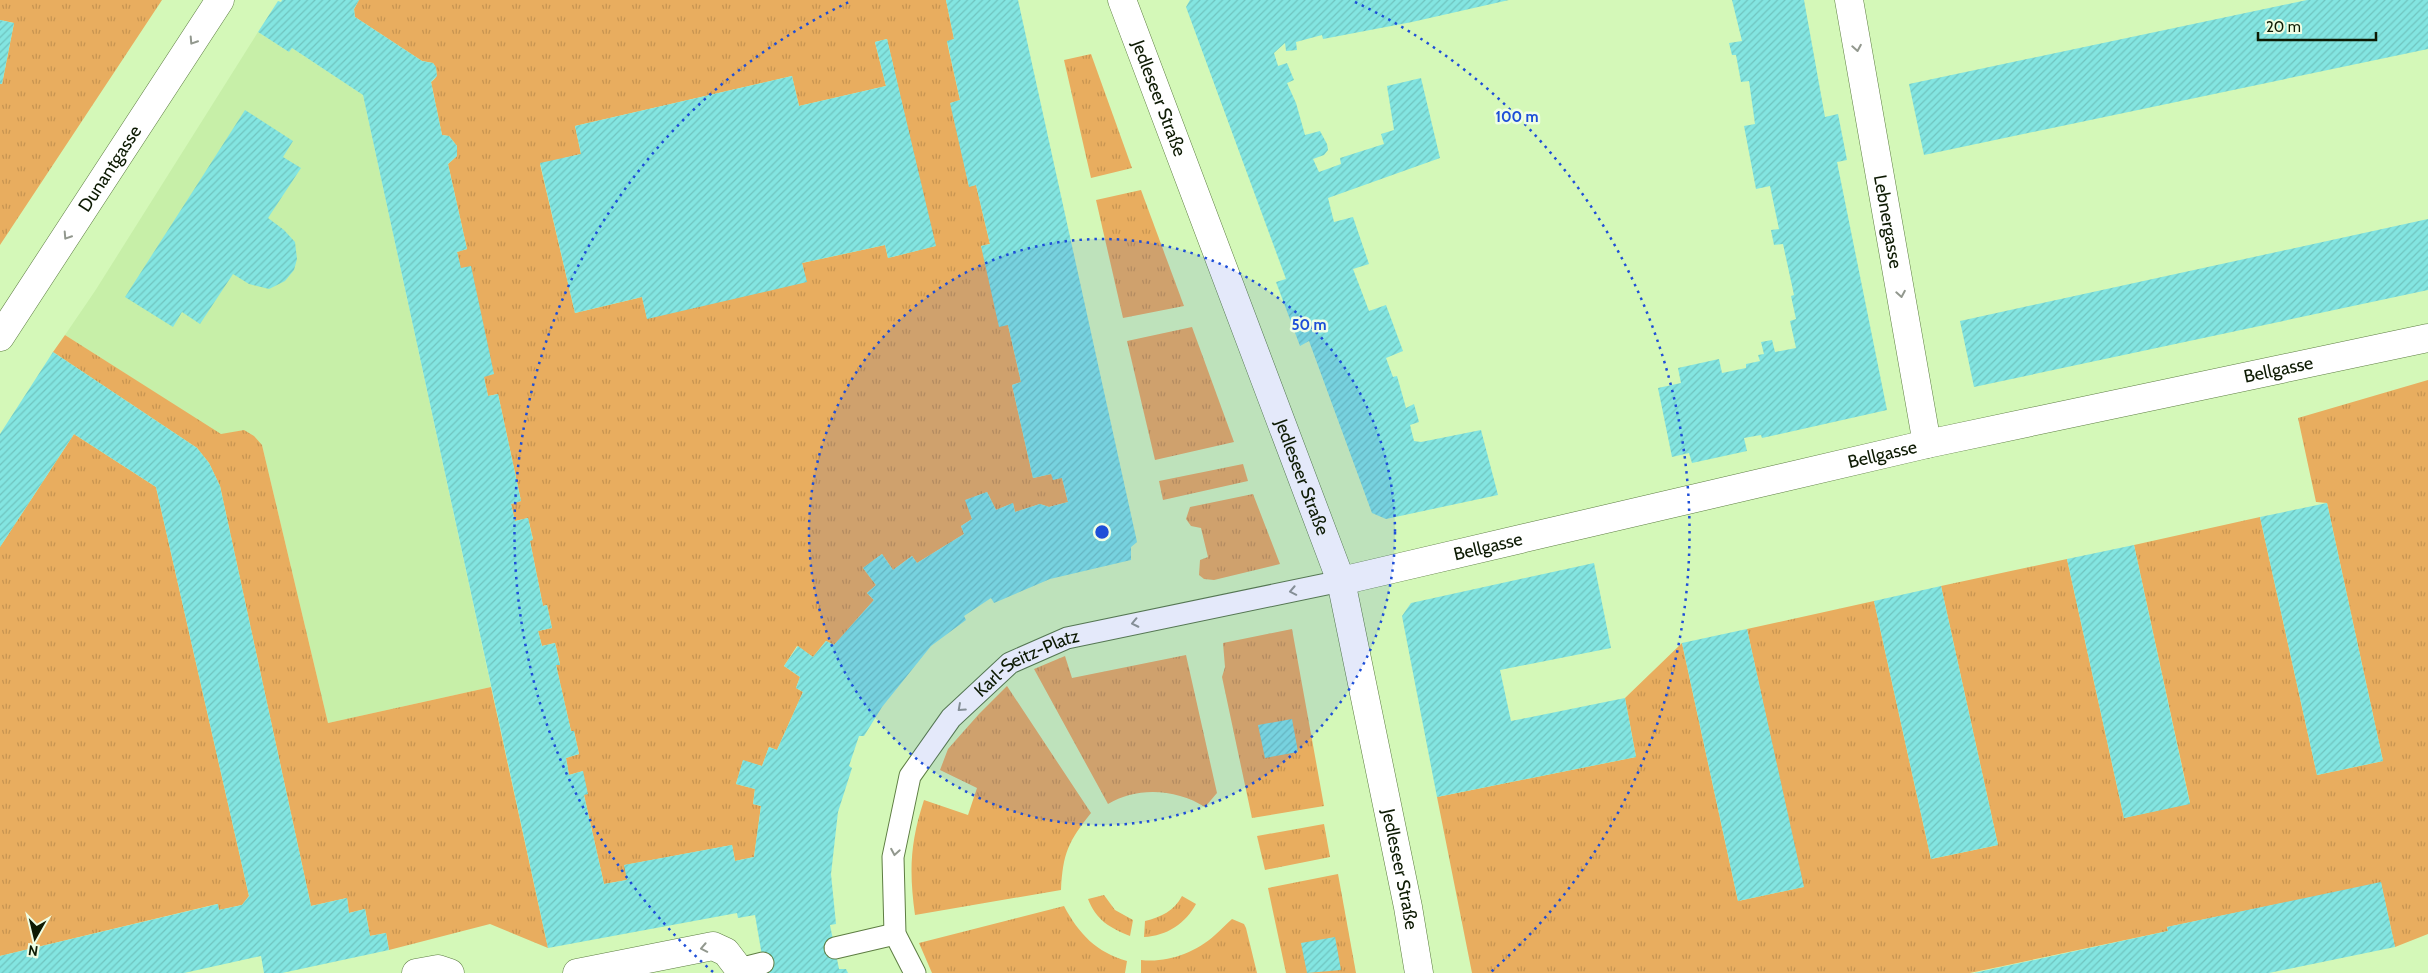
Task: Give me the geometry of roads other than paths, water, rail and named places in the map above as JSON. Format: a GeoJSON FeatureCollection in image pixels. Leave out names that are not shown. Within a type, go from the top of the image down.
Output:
{"type":"FeatureCollection","features":[{"type":"Feature","properties":{"kind":"street","name":"Dunantgasse"},"geometry":{"type":"LineString","coordinates":[[0,337],[220,0]]}},
{"type":"Feature","properties":{"kind":"street","name":"Jedleseer Straße"},"geometry":{"type":"LineString","coordinates":[[1122,0],[1341,581],[1408,907],[1419,973]]}},
{"type":"Feature","properties":{"kind":"street","name":"Lebnergasse"},"geometry":{"type":"LineString","coordinates":[[1849,0],[1927,444]]}},
{"type":"Feature","properties":{"kind":"street","name":"Bellgasse"},"geometry":{"type":"LineString","coordinates":[[1341,581],[1927,444],[2428,338]]}},
{"type":"Feature","properties":{"kind":"street"},"geometry":{"type":"LineString","coordinates":[[576,973],[713,946],[726,952],[747,968]]}},
{"type":"Feature","properties":{"kind":"street"},"geometry":{"type":"LineString","coordinates":[[416,973],[438,969],[450,973]]}},
{"type":"Feature","properties":{"kind":"lane","name":"Karl-Seitz-Platz"},"geometry":{"type":"LineString","coordinates":[[915,973],[895,934],[893,857],[910,776],[951,718],[1010,663],[1068,638],[1341,581]]}},
{"type":"Feature","properties":{"kind":"lane"},"geometry":{"type":"LineString","coordinates":[[835,948],[895,934]]}}]}
